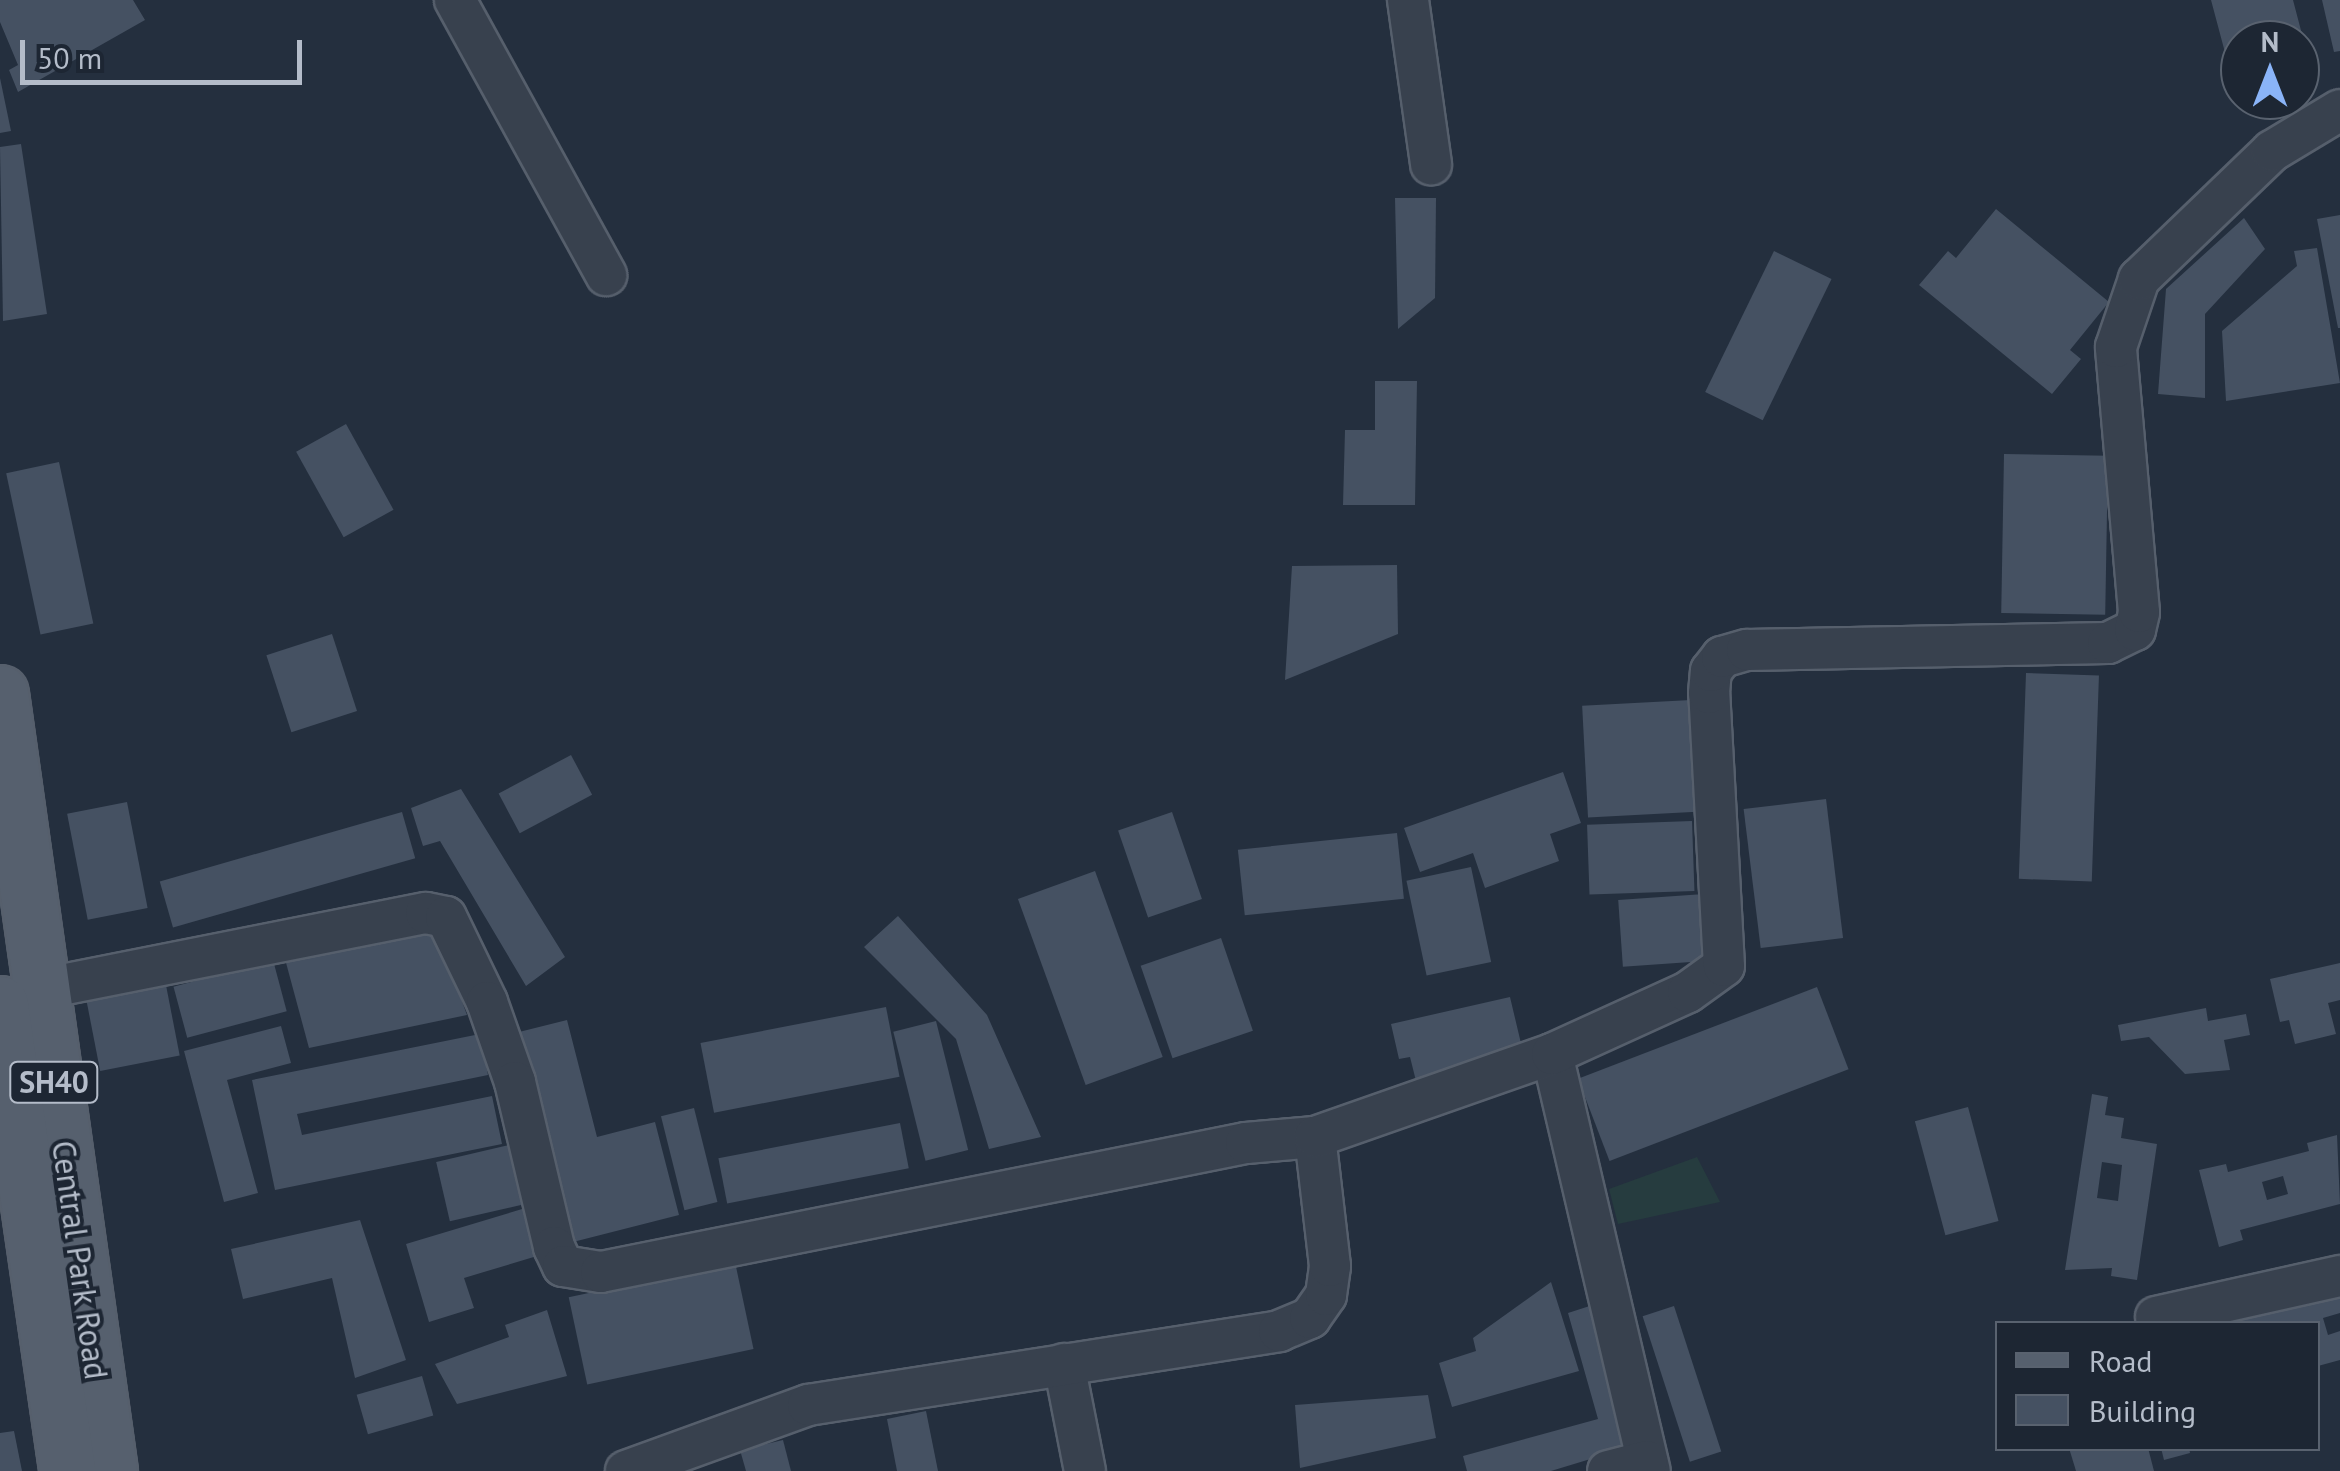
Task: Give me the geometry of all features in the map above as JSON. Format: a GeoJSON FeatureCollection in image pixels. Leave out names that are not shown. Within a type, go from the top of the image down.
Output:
{"type":"FeatureCollection","features":[{"type":"Feature","properties":{"kind":"main road","name":"SH40"},"geometry":{"type":"LineString","coordinates":[[0,693],[21,997],[86,1461]]}},
{"type":"Feature","properties":{"kind":"street"},"geometry":{"type":"LineString","coordinates":[[455,0],[606,275]]}},
{"type":"Feature","properties":{"kind":"street"},"geometry":{"type":"LineString","coordinates":[[1408,0],[1431,164]]}},
{"type":"Feature","properties":{"kind":"street"},"geometry":{"type":"LineString","coordinates":[[21,997],[426,912],[446,917],[515,1082],[554,1247],[563,1266],[601,1272],[1208,1150],[1315,1137],[1552,1054],[1688,992],[1724,966],[1709,693],[1711,671],[1722,656],[1747,650],[2108,643],[2135,630],[2139,612],[2116,347],[2139,279],[2272,151],[2340,110]]}},
{"type":"Feature","properties":{"kind":"street"},"geometry":{"type":"LineString","coordinates":[[1552,1054],[1648,1466],[1608,1471]]}},
{"type":"Feature","properties":{"kind":"street"},"geometry":{"type":"LineString","coordinates":[[626,1471],[808,1404],[1280,1331],[1310,1318],[1326,1295],[1330,1266],[1315,1137]]}},
{"type":"Feature","properties":{"kind":"street"},"geometry":{"type":"LineString","coordinates":[[2156,1316],[2340,1276]]}},
{"type":"Feature","properties":{"kind":"street"},"geometry":{"type":"LineString","coordinates":[[1064,1364],[1084,1471]]}},
{"type":"Feature","properties":{"kind":"green space"},"geometry":{"type":"Polygon","coordinates":[[[1697,1157],[1720,1202],[1618,1224],[1609,1189],[1697,1157]]]}},
{"type":"Feature","properties":{"kind":"building"},"geometry":{"type":"Polygon","coordinates":[[[0,0],[133,0],[145,20],[18,92],[9,70],[18,65],[0,22],[0,0]]]}},
{"type":"Feature","properties":{"kind":"building"},"geometry":{"type":"Polygon","coordinates":[[[2211,0],[2293,0],[2298,20],[2220,20],[2220,34],[2211,0]]]}},
{"type":"Feature","properties":{"kind":"building"},"geometry":{"type":"Polygon","coordinates":[[[2322,0],[2340,0],[2340,51],[2334,52],[2322,0]]]}},
{"type":"Feature","properties":{"kind":"building"},"geometry":{"type":"Polygon","coordinates":[[[0,78],[11,131],[0,133],[0,78]]]}},
{"type":"Feature","properties":{"kind":"building"},"geometry":{"type":"Polygon","coordinates":[[[21,144],[47,314],[3,321],[0,147],[21,144]]]}},
{"type":"Feature","properties":{"kind":"building"},"geometry":{"type":"Polygon","coordinates":[[[1395,198],[1436,198],[1435,298],[1398,329],[1395,198]]]}},
{"type":"Feature","properties":{"kind":"building"},"geometry":{"type":"Polygon","coordinates":[[[1996,209],[2109,302],[2070,350],[2081,359],[2052,394],[1919,285],[1948,251],[1956,258],[1996,209]]]}},
{"type":"Feature","properties":{"kind":"building"},"geometry":{"type":"Polygon","coordinates":[[[2340,215],[2340,328],[2338,328],[2317,219],[2340,215]]]}},
{"type":"Feature","properties":{"kind":"building"},"geometry":{"type":"Polygon","coordinates":[[[2244,218],[2265,249],[2205,314],[2205,398],[2158,394],[2166,289],[2244,218]]]}},
{"type":"Feature","properties":{"kind":"building"},"geometry":{"type":"Polygon","coordinates":[[[2317,248],[2340,383],[2226,401],[2222,331],[2297,266],[2294,251],[2317,248]]]}},
{"type":"Feature","properties":{"kind":"building"},"geometry":{"type":"Polygon","coordinates":[[[1774,251],[1832,279],[1763,420],[1705,392],[1774,251]]]}},
{"type":"Feature","properties":{"kind":"building"},"geometry":{"type":"Polygon","coordinates":[[[1375,381],[1417,381],[1415,505],[1343,505],[1345,430],[1375,430],[1375,381]]]}},
{"type":"Feature","properties":{"kind":"building"},"geometry":{"type":"Polygon","coordinates":[[[346,424],[394,510],[344,537],[296,452],[346,424]]]}},
{"type":"Feature","properties":{"kind":"building"},"geometry":{"type":"Polygon","coordinates":[[[2004,454],[2108,456],[2105,615],[2001,613],[2004,454]]]}},
{"type":"Feature","properties":{"kind":"building"},"geometry":{"type":"Polygon","coordinates":[[[59,462],[93,623],[40,635],[6,473],[59,462]]]}},
{"type":"Feature","properties":{"kind":"building"},"geometry":{"type":"Polygon","coordinates":[[[1397,565],[1398,634],[1285,680],[1292,566],[1397,565]]]}},
{"type":"Feature","properties":{"kind":"building"},"geometry":{"type":"Polygon","coordinates":[[[332,634],[357,711],[291,732],[266,655],[332,634]]]}},
{"type":"Feature","properties":{"kind":"building"},"geometry":{"type":"Polygon","coordinates":[[[2026,673],[2099,676],[2092,881],[2019,879],[2026,673]]]}},
{"type":"Feature","properties":{"kind":"building"},"geometry":{"type":"Polygon","coordinates":[[[1691,700],[1697,812],[1588,818],[1582,706],[1691,700]]]}},
{"type":"Feature","properties":{"kind":"building"},"geometry":{"type":"Polygon","coordinates":[[[571,755],[592,795],[520,833],[499,793],[571,755]]]}},
{"type":"Feature","properties":{"kind":"building"},"geometry":{"type":"Polygon","coordinates":[[[1563,772],[1581,823],[1550,834],[1559,861],[1485,888],[1473,853],[1420,872],[1404,828],[1563,772]]]}},
{"type":"Feature","properties":{"kind":"building"},"geometry":{"type":"Polygon","coordinates":[[[461,789],[565,957],[526,986],[440,841],[423,846],[411,808],[461,789]]]}},
{"type":"Feature","properties":{"kind":"building"},"geometry":{"type":"Polygon","coordinates":[[[1826,799],[1843,938],[1761,948],[1744,809],[1826,799]]]}},
{"type":"Feature","properties":{"kind":"building"},"geometry":{"type":"Polygon","coordinates":[[[127,802],[148,908],[88,920],[67,814],[127,802]]]}},
{"type":"Feature","properties":{"kind":"building"},"geometry":{"type":"Polygon","coordinates":[[[402,812],[415,858],[173,928],[160,881],[402,812]]]}},
{"type":"Feature","properties":{"kind":"building"},"geometry":{"type":"Polygon","coordinates":[[[1172,812],[1202,899],[1148,918],[1118,831],[1172,812]]]}},
{"type":"Feature","properties":{"kind":"building"},"geometry":{"type":"Polygon","coordinates":[[[1692,821],[1694,891],[1590,895],[1587,825],[1692,821]]]}},
{"type":"Feature","properties":{"kind":"building"},"geometry":{"type":"Polygon","coordinates":[[[1397,833],[1404,899],[1245,915],[1238,850],[1397,833]]]}},
{"type":"Feature","properties":{"kind":"building"},"geometry":{"type":"Polygon","coordinates":[[[1471,867],[1491,962],[1427,976],[1406,881],[1471,867]]]}},
{"type":"Feature","properties":{"kind":"building"},"geometry":{"type":"Polygon","coordinates":[[[1095,871],[1163,1057],[1086,1085],[1018,899],[1095,871]]]}},
{"type":"Feature","properties":{"kind":"building"},"geometry":{"type":"Polygon","coordinates":[[[1704,894],[1709,961],[1623,967],[1618,900],[1704,894]]]}},
{"type":"Feature","properties":{"kind":"building"},"geometry":{"type":"Polygon","coordinates":[[[898,916],[987,1015],[1041,1137],[989,1149],[956,1039],[864,947],[898,916]]]}},
{"type":"Feature","properties":{"kind":"building"},"geometry":{"type":"Polygon","coordinates":[[[432,919],[467,1015],[309,1048],[285,959],[432,919]]]}},
{"type":"Feature","properties":{"kind":"building"},"geometry":{"type":"Polygon","coordinates":[[[1221,938],[1253,1031],[1173,1058],[1141,966],[1221,938]]]}},
{"type":"Feature","properties":{"kind":"building"},"geometry":{"type":"Polygon","coordinates":[[[273,960],[287,1011],[187,1038],[174,987],[273,960]]]}},
{"type":"Feature","properties":{"kind":"building"},"geometry":{"type":"Polygon","coordinates":[[[2340,963],[2340,1000],[2328,1003],[2336,1034],[2295,1044],[2289,1020],[2280,1022],[2270,979],[2340,963]]]}},
{"type":"Feature","properties":{"kind":"building"},"geometry":{"type":"Polygon","coordinates":[[[165,980],[180,1056],[100,1071],[85,995],[165,980]]]}},
{"type":"Feature","properties":{"kind":"building"},"geometry":{"type":"Polygon","coordinates":[[[1817,987],[1849,1069],[1610,1161],[1578,1079],[1817,987]]]}},
{"type":"Feature","properties":{"kind":"building"},"geometry":{"type":"Polygon","coordinates":[[[1510,997],[1524,1056],[1416,1081],[1410,1057],[1399,1059],[1391,1024],[1510,997]]]}},
{"type":"Feature","properties":{"kind":"building"},"geometry":{"type":"Polygon","coordinates":[[[886,1007],[900,1077],[714,1113],[700,1043],[886,1007]]]}},
{"type":"Feature","properties":{"kind":"building"},"geometry":{"type":"Polygon","coordinates":[[[2206,1008],[2208,1021],[2246,1014],[2250,1035],[2224,1040],[2230,1070],[2185,1074],[2149,1037],[2121,1041],[2118,1025],[2206,1008]]]}},
{"type":"Feature","properties":{"kind":"building"},"geometry":{"type":"Polygon","coordinates":[[[567,1020],[597,1137],[655,1122],[679,1215],[573,1242],[519,1032],[567,1020]]]}},
{"type":"Feature","properties":{"kind":"building"},"geometry":{"type":"Polygon","coordinates":[[[936,1021],[968,1150],[925,1161],[893,1032],[936,1021]]]}},
{"type":"Feature","properties":{"kind":"building"},"geometry":{"type":"Polygon","coordinates":[[[281,1026],[291,1063],[227,1080],[258,1193],[224,1202],[184,1051],[281,1026]]]}},
{"type":"Feature","properties":{"kind":"building"},"geometry":{"type":"Polygon","coordinates":[[[480,1034],[488,1075],[297,1114],[302,1135],[492,1096],[502,1144],[275,1190],[252,1080],[480,1034]]]}},
{"type":"Feature","properties":{"kind":"building"},"geometry":{"type":"Polygon","coordinates":[[[2092,1094],[2108,1097],[2105,1115],[2124,1118],[2121,1138],[2157,1144],[2137,1280],[2111,1276],[2112,1268],[2065,1270],[2092,1094]],[[2102,1162],[2097,1198],[2118,1201],[2122,1165],[2102,1162]]]}},
{"type":"Feature","properties":{"kind":"building"},"geometry":{"type":"Polygon","coordinates":[[[1968,1107],[1999,1221],[1945,1235],[1915,1121],[1968,1107]]]}},
{"type":"Feature","properties":{"kind":"building"},"geometry":{"type":"Polygon","coordinates":[[[694,1108],[717,1202],[684,1210],[661,1116],[694,1108]]]}},
{"type":"Feature","properties":{"kind":"building"},"geometry":{"type":"Polygon","coordinates":[[[900,1123],[909,1168],[727,1203],[718,1158],[900,1123]]]}},
{"type":"Feature","properties":{"kind":"building"},"geometry":{"type":"Polygon","coordinates":[[[2337,1135],[2340,1204],[2240,1230],[2243,1240],[2219,1247],[2199,1170],[2226,1164],[2228,1172],[2309,1151],[2307,1143],[2337,1135]],[[2283,1176],[2262,1182],[2267,1200],[2288,1194],[2283,1176]]]}},
{"type":"Feature","properties":{"kind":"building"},"geometry":{"type":"Polygon","coordinates":[[[518,1143],[532,1202],[450,1221],[436,1162],[518,1143]]]}},
{"type":"Feature","properties":{"kind":"building"},"geometry":{"type":"Polygon","coordinates":[[[532,1206],[547,1253],[464,1278],[474,1308],[429,1322],[406,1244],[532,1206]]]}},
{"type":"Feature","properties":{"kind":"building"},"geometry":{"type":"Polygon","coordinates":[[[360,1220],[406,1360],[355,1378],[332,1278],[243,1299],[231,1249],[360,1220]]]}},
{"type":"Feature","properties":{"kind":"building"},"geometry":{"type":"Polygon","coordinates":[[[735,1262],[754,1349],[587,1384],[569,1297],[735,1262]]]}},
{"type":"Feature","properties":{"kind":"building"},"geometry":{"type":"Polygon","coordinates":[[[1551,1282],[1579,1371],[1452,1407],[1439,1363],[1476,1351],[1473,1338],[1551,1282]]]}},
{"type":"Feature","properties":{"kind":"building"},"geometry":{"type":"Polygon","coordinates":[[[2340,1293],[2340,1313],[2323,1318],[2328,1335],[2340,1331],[2340,1360],[2320,1365],[2320,1321],[2233,1321],[2340,1293]]]}},
{"type":"Feature","properties":{"kind":"building"},"geometry":{"type":"Polygon","coordinates":[[[1602,1302],[1630,1447],[1551,1471],[1467,1471],[1463,1456],[1598,1419],[1568,1313],[1602,1302]]]}},
{"type":"Feature","properties":{"kind":"building"},"geometry":{"type":"Polygon","coordinates":[[[1674,1306],[1721,1452],[1690,1462],[1643,1316],[1674,1306]]]}},
{"type":"Feature","properties":{"kind":"building"},"geometry":{"type":"Polygon","coordinates":[[[547,1310],[567,1376],[457,1404],[435,1364],[509,1337],[505,1325],[547,1310]]]}},
{"type":"Feature","properties":{"kind":"building"},"geometry":{"type":"Polygon","coordinates":[[[422,1376],[433,1415],[368,1434],[357,1395],[422,1376]]]}},
{"type":"Feature","properties":{"kind":"building"},"geometry":{"type":"Polygon","coordinates":[[[1428,1395],[1436,1438],[1300,1468],[1295,1405],[1428,1395]]]}},
{"type":"Feature","properties":{"kind":"building"},"geometry":{"type":"Polygon","coordinates":[[[926,1411],[938,1471],[897,1471],[887,1419],[926,1411]]]}},
{"type":"Feature","properties":{"kind":"building"},"geometry":{"type":"Polygon","coordinates":[[[14,1431],[22,1471],[0,1471],[0,1433],[14,1431]]]}},
{"type":"Feature","properties":{"kind":"building"},"geometry":{"type":"Polygon","coordinates":[[[783,1440],[791,1471],[746,1471],[740,1450],[783,1440]]]}},
{"type":"Feature","properties":{"kind":"building"},"geometry":{"type":"Polygon","coordinates":[[[2070,1451],[2149,1451],[2154,1471],[2076,1471],[2070,1451]]]}},
{"type":"Feature","properties":{"kind":"building"},"geometry":{"type":"Polygon","coordinates":[[[2162,1451],[2190,1451],[2190,1453],[2164,1460],[2162,1451]]]}}]}
